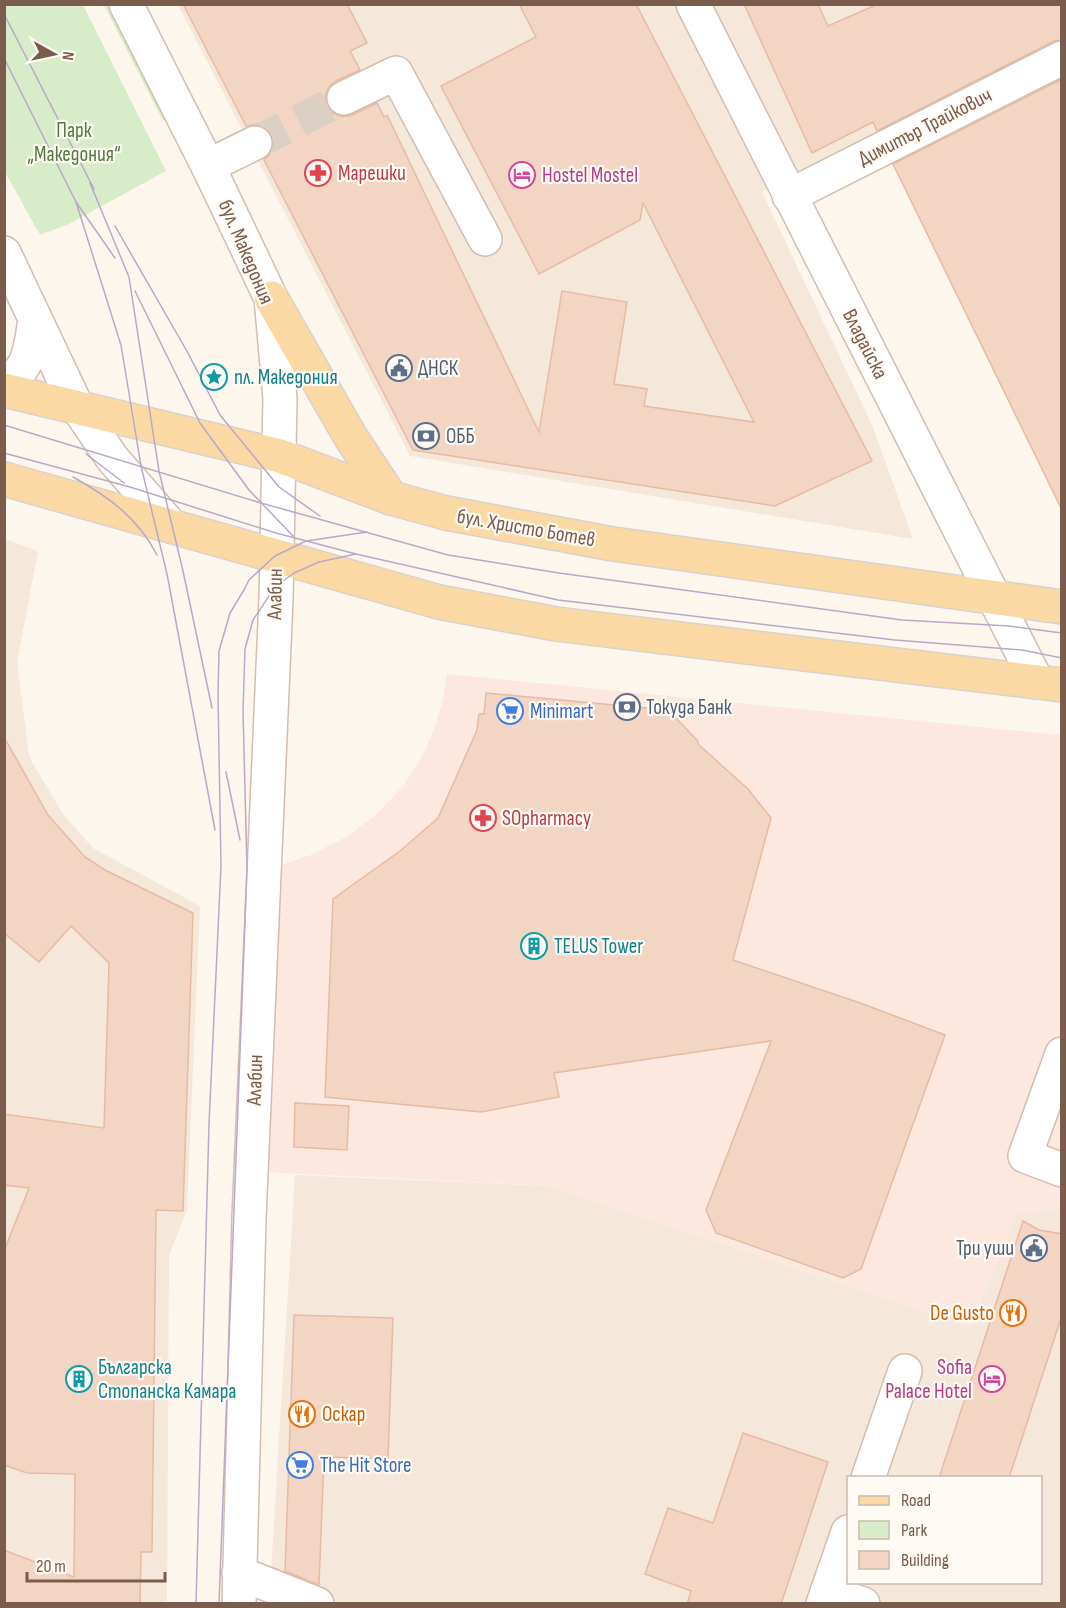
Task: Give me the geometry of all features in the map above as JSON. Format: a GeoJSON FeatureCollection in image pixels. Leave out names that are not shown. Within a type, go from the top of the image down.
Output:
{"type":"FeatureCollection","features":[{"type":"Feature","properties":{"kind":"main road"},"geometry":{"type":"LineString","coordinates":[[271,298],[350,436],[391,498]]}},
{"type":"Feature","properties":{"kind":"main road","name":"бул. Христо Ботев"},"geometry":{"type":"LineString","coordinates":[[4,390],[76,405],[280,456],[391,498],[446,513],[613,544],[1062,607]]}},
{"type":"Feature","properties":{"kind":"main road"},"geometry":{"type":"LineString","coordinates":[[4,479],[439,602],[556,624],[1049,684]]}},
{"type":"Feature","properties":{"kind":"street","name":"бул. Македония"},"geometry":{"type":"LineString","coordinates":[[126,4],[208,166],[271,298],[280,399],[280,456],[275,556]]}},
{"type":"Feature","properties":{"kind":"street","name":"Владайска"},"geometry":{"type":"LineString","coordinates":[[693,4],[995,597],[1049,684]]}},
{"type":"Feature","properties":{"kind":"street","name":"Димитър Трайкович"},"geometry":{"type":"LineString","coordinates":[[789,196],[1062,58]]}},
{"type":"Feature","properties":{"kind":"street"},"geometry":{"type":"LineString","coordinates":[[344,98],[396,72],[485,239]]}},
{"type":"Feature","properties":{"kind":"street"},"geometry":{"type":"LineString","coordinates":[[208,166],[255,143]]}},
{"type":"Feature","properties":{"kind":"street"},"geometry":{"type":"LineString","coordinates":[[4,253],[16,274],[35,320],[76,405],[112,458],[171,526]]}},
{"type":"Feature","properties":{"kind":"street"},"geometry":{"type":"LineString","coordinates":[[4,384],[17,377],[25,367],[35,320]]}},
{"type":"Feature","properties":{"kind":"street","name":"Алабин"},"geometry":{"type":"LineString","coordinates":[[239,1588],[249,1218],[276,599],[275,556]]}},
{"type":"Feature","properties":{"kind":"street"},"geometry":{"type":"LineString","coordinates":[[1062,1054],[1025,1156],[1062,1170]]}},
{"type":"Feature","properties":{"kind":"street"},"geometry":{"type":"LineString","coordinates":[[868,1476],[905,1371]]}},
{"type":"Feature","properties":{"kind":"street"},"geometry":{"type":"LineString","coordinates":[[847,1538],[825,1598],[863,1604]]}},
{"type":"Feature","properties":{"kind":"street"},"geometry":{"type":"LineString","coordinates":[[239,1588],[317,1604]]}},
{"type":"Feature","properties":{"kind":"shaded area"},"geometry":{"type":"Polygon","coordinates":[[[178,5],[1061,5],[1061,40],[762,192],[873,427],[913,539],[410,456],[178,5]]]}},
{"type":"Feature","properties":{"kind":"shaded area"},"geometry":{"type":"Polygon","coordinates":[[[5,539],[38,551],[17,662],[29,757],[63,814],[93,848],[200,906],[187,1210],[169,1255],[167,1603],[5,1604],[5,539]]]}},
{"type":"Feature","properties":{"kind":"shaded area"},"geometry":{"type":"Polygon","coordinates":[[[447,674],[1061,735],[1061,1208],[1016,1215],[971,1326],[550,1186],[261,1172],[274,867],[311,855],[346,837],[377,814],[404,785],[425,751],[435,726],[443,700],[447,674]]]}},
{"type":"Feature","properties":{"kind":"shaded area"},"geometry":{"type":"Polygon","coordinates":[[[295,1175],[550,1186],[971,1326],[1016,1214],[1061,1208],[1061,1603],[269,1604],[295,1175]]]}},
{"type":"Feature","properties":{"kind":"green space","name":"Парк „Македония“"},"geometry":{"type":"Polygon","coordinates":[[[4,5],[83,5],[166,171],[69,224],[40,235],[5,172],[4,5]]]}},
{"type":"Feature","properties":{"kind":"green space"},"geometry":{"type":"Polygon","coordinates":[[[104,5],[113,5],[170,118],[163,121],[104,5]]]}},
{"type":"Feature","properties":{"kind":"building"},"geometry":{"type":"Polygon","coordinates":[[[183,4],[347,4],[367,43],[350,51],[360,70],[336,81],[329,87],[325,96],[327,106],[333,113],[343,117],[377,103],[384,117],[387,115],[539,432],[562,291],[627,302],[614,384],[647,389],[644,406],[754,422],[643,203],[640,220],[539,274],[441,86],[536,37],[519,4],[636,4],[872,461],[775,506],[413,450],[264,160],[271,153],[274,145],[272,134],[257,124],[246,126],[183,4]]]}},
{"type":"Feature","properties":{"kind":"building"},"geometry":{"type":"Polygon","coordinates":[[[744,4],[818,4],[828,26],[878,4],[1062,4],[1062,40],[1054,41],[877,131],[873,122],[812,153],[744,4]]]}},
{"type":"Feature","properties":{"kind":"building"},"geometry":{"type":"Polygon","coordinates":[[[1062,79],[1062,510],[893,164],[1062,79]]]}},
{"type":"Feature","properties":{"kind":"building","name":"TELUS Tower"},"geometry":{"type":"Polygon","coordinates":[[[486,693],[668,710],[698,741],[698,744],[748,789],[771,818],[733,960],[863,1004],[945,1035],[861,1269],[843,1278],[716,1233],[706,1210],[771,1041],[554,1073],[559,1097],[481,1112],[325,1097],[333,899],[400,851],[438,818],[477,730],[479,714],[484,714],[486,693]]]}},
{"type":"Feature","properties":{"kind":"building"},"geometry":{"type":"Polygon","coordinates":[[[4,737],[48,815],[85,857],[105,870],[193,913],[183,1211],[156,1210],[152,1552],[141,1552],[140,1604],[4,1604],[4,1550],[74,1577],[75,1474],[27,1473],[4,1465],[4,1251],[29,1188],[4,1185],[4,1114],[104,1128],[109,963],[71,926],[39,962],[4,933],[4,737]]]}},
{"type":"Feature","properties":{"kind":"building"},"geometry":{"type":"Polygon","coordinates":[[[295,1103],[349,1106],[347,1150],[294,1147],[295,1103]]]}},
{"type":"Feature","properties":{"kind":"building"},"geometry":{"type":"Polygon","coordinates":[[[1023,1221],[1039,1230],[1062,1234],[1062,1315],[1010,1476],[940,1476],[1023,1221]]]}},
{"type":"Feature","properties":{"kind":"building"},"geometry":{"type":"Polygon","coordinates":[[[294,1315],[393,1318],[388,1459],[324,1457],[319,1585],[285,1571],[294,1315]]]}},
{"type":"Feature","properties":{"kind":"building"},"geometry":{"type":"Polygon","coordinates":[[[743,1433],[828,1462],[781,1604],[687,1604],[691,1591],[645,1574],[668,1508],[713,1523],[743,1433]]]}},
{"type":"Feature","properties":{"kind":"tunnel"},"geometry":{"type":"LineString","coordinates":[[255,143],[344,98]]}},
{"type":"Feature","properties":{"kind":"tram line"},"geometry":{"type":"LineString","coordinates":[[4,14],[94,189]]}},
{"type":"Feature","properties":{"kind":"tram line"},"geometry":{"type":"LineString","coordinates":[[4,58],[76,202],[115,258]]}},
{"type":"Feature","properties":{"kind":"tram line"},"geometry":{"type":"LineString","coordinates":[[90,183],[129,277],[159,471],[212,708]]}},
{"type":"Feature","properties":{"kind":"tram line"},"geometry":{"type":"LineString","coordinates":[[76,202],[121,345],[141,466],[167,574],[215,830]]}},
{"type":"Feature","properties":{"kind":"tram line"},"geometry":{"type":"LineString","coordinates":[[115,226],[188,353],[220,415],[279,487],[320,516]]}},
{"type":"Feature","properties":{"kind":"tram line"},"geometry":{"type":"LineString","coordinates":[[135,291],[200,423],[249,490],[293,536]]}},
{"type":"Feature","properties":{"kind":"tram line"},"geometry":{"type":"LineString","coordinates":[[4,425],[261,503],[448,555],[559,573],[902,620],[1009,626],[1062,633]]}},
{"type":"Feature","properties":{"kind":"tram line"},"geometry":{"type":"LineString","coordinates":[[4,453],[130,487],[276,533],[356,554],[558,600],[895,640],[1022,650],[1062,658]]}},
{"type":"Feature","properties":{"kind":"tram line"},"geometry":{"type":"LineString","coordinates":[[86,454],[124,483]]}},
{"type":"Feature","properties":{"kind":"tram line"},"geometry":{"type":"LineString","coordinates":[[73,477],[99,492],[132,519],[157,555]]}},
{"type":"Feature","properties":{"kind":"tram line"},"geometry":{"type":"LineString","coordinates":[[196,1604],[209,1124],[221,866],[219,651],[230,613],[249,580],[275,556],[306,541],[367,532]]}},
{"type":"Feature","properties":{"kind":"tram line"},"geometry":{"type":"LineString","coordinates":[[219,1604],[247,869],[243,711],[245,649],[253,620],[275,587],[294,573],[319,562],[356,554]]}},
{"type":"Feature","properties":{"kind":"tram line"},"geometry":{"type":"LineString","coordinates":[[226,772],[240,840]]}},
{"type":"Feature","properties":{"kind":"place","name":"Марешки"},"geometry":{"type":"Point","coordinates":[318,173]}},
{"type":"Feature","properties":{"kind":"place","name":"Hostel Mostel"},"geometry":{"type":"Point","coordinates":[522,175]}},
{"type":"Feature","properties":{"kind":"place","name":"ДНСК"},"geometry":{"type":"Point","coordinates":[399,368]}},
{"type":"Feature","properties":{"kind":"place","name":"пл. Македония"},"geometry":{"type":"Point","coordinates":[214,377]}},
{"type":"Feature","properties":{"kind":"place","name":"ОББ"},"geometry":{"type":"Point","coordinates":[426,436]}},
{"type":"Feature","properties":{"kind":"place","name":"Токуда Банк"},"geometry":{"type":"Point","coordinates":[627,707]}},
{"type":"Feature","properties":{"kind":"place","name":"Minimart"},"geometry":{"type":"Point","coordinates":[510,711]}},
{"type":"Feature","properties":{"kind":"place","name":"SOpharmacy"},"geometry":{"type":"Point","coordinates":[483,818]}},
{"type":"Feature","properties":{"kind":"place","name":"TELUS Tower"},"geometry":{"type":"Point","coordinates":[534,946]}},
{"type":"Feature","properties":{"kind":"place","name":"Три уши"},"geometry":{"type":"Point","coordinates":[1034,1248]}},
{"type":"Feature","properties":{"kind":"place","name":"De Gusto"},"geometry":{"type":"Point","coordinates":[1013,1313]}},
{"type":"Feature","properties":{"kind":"place","name":"Българска Стопанска Камара"},"geometry":{"type":"Point","coordinates":[79,1379]}},
{"type":"Feature","properties":{"kind":"place","name":"Sofia Palace Hotel"},"geometry":{"type":"Point","coordinates":[992,1379]}},
{"type":"Feature","properties":{"kind":"place","name":"Оскар"},"geometry":{"type":"Point","coordinates":[302,1414]}},
{"type":"Feature","properties":{"kind":"place","name":"The Hit Store"},"geometry":{"type":"Point","coordinates":[300,1465]}}]}
